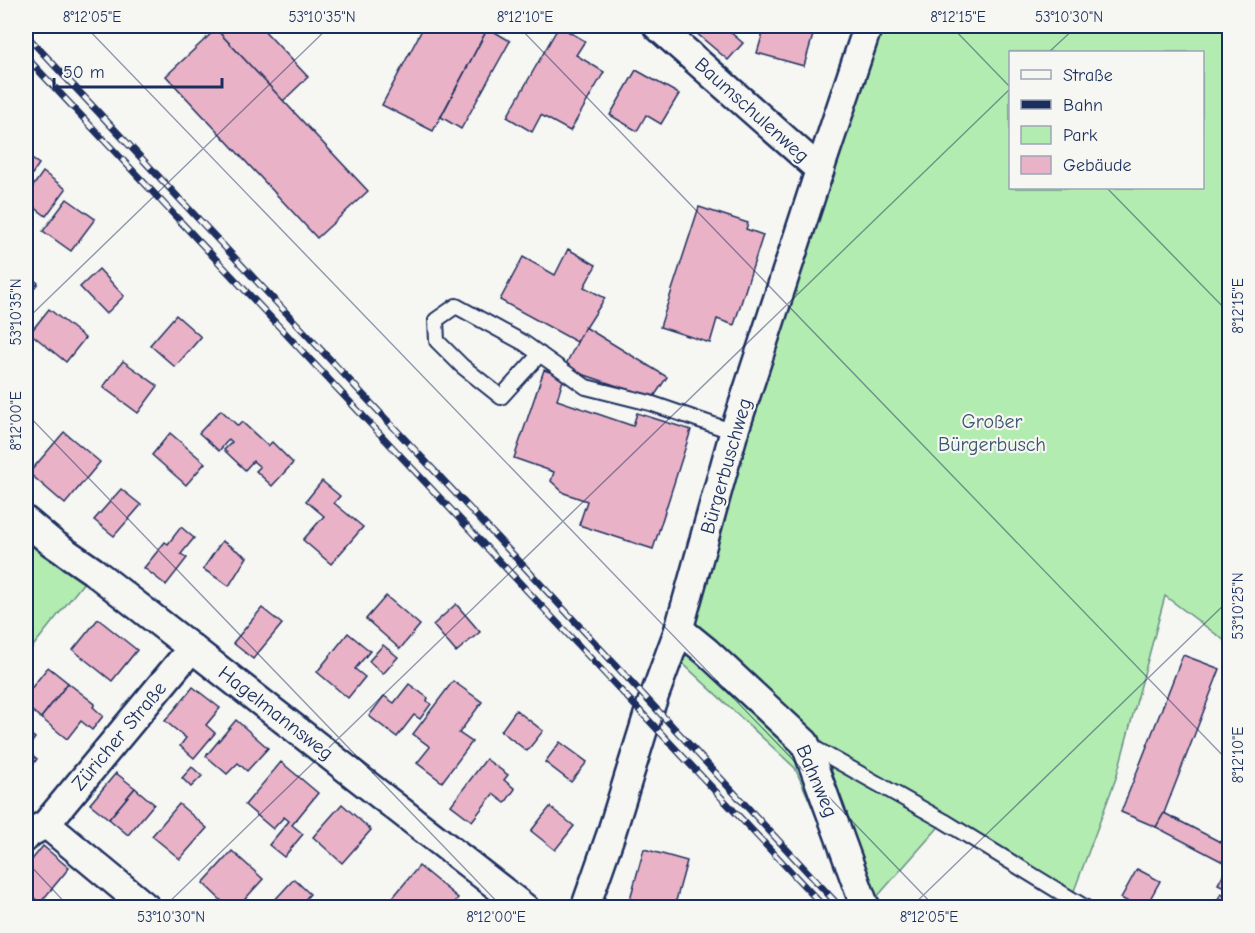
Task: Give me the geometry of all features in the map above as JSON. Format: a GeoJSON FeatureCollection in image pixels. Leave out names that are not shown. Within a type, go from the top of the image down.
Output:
{"type":"FeatureCollection","features":[{"type":"Feature","properties":{"kind":"street","name":"Baumschulenweg"},"geometry":{"type":"LineString","coordinates":[[657,26],[820,170]]}},
{"type":"Feature","properties":{"kind":"street","name":"Bürgerbuschweg"},"geometry":{"type":"LineString","coordinates":[[585,908],[611,834],[651,705],[679,629],[734,432],[868,26]]}},
{"type":"Feature","properties":{"kind":"street","name":"Hagelmannsweg"},"geometry":{"type":"LineString","coordinates":[[26,521],[525,908]]}},
{"type":"Feature","properties":{"kind":"street","name":"Bahnweg"},"geometry":{"type":"LineString","coordinates":[[679,629],[706,651],[805,743],[867,908]]}},
{"type":"Feature","properties":{"kind":"street","name":"Züricher Straße"},"geometry":{"type":"LineString","coordinates":[[147,908],[36,831],[192,648]]}},
{"type":"Feature","properties":{"kind":"lane"},"geometry":{"type":"LineString","coordinates":[[540,354],[501,397],[462,366],[437,341],[436,320],[456,306],[524,343],[540,354],[586,387],[650,403],[734,432]]}},
{"type":"Feature","properties":{"kind":"lane"},"geometry":{"type":"LineString","coordinates":[[805,743],[944,821],[1086,908]]}},
{"type":"Feature","properties":{"kind":"green space","name":"Großer Bürgerbusch"},"geometry":{"type":"Polygon","coordinates":[[[873,26],[1229,26],[1229,644],[1165,596],[1116,778],[1071,899],[944,821],[868,907],[856,907],[795,768],[678,659],[873,26]]]}},
{"type":"Feature","properties":{"kind":"green space"},"geometry":{"type":"Polygon","coordinates":[[[26,520],[93,571],[26,655],[26,520]]]}},
{"type":"Feature","properties":{"kind":"building"},"geometry":{"type":"Polygon","coordinates":[[[220,26],[260,26],[308,77],[283,101],[216,29],[220,26]]]}},
{"type":"Feature","properties":{"kind":"building"},"geometry":{"type":"Polygon","coordinates":[[[424,26],[489,26],[433,131],[382,105],[424,26]]]}},
{"type":"Feature","properties":{"kind":"building"},"geometry":{"type":"Polygon","coordinates":[[[559,26],[585,41],[576,55],[604,72],[570,131],[541,115],[532,132],[507,117],[559,26]]]}},
{"type":"Feature","properties":{"kind":"building"},"geometry":{"type":"Polygon","coordinates":[[[688,26],[723,26],[743,43],[728,60],[688,26]]]}},
{"type":"Feature","properties":{"kind":"building"},"geometry":{"type":"Polygon","coordinates":[[[765,26],[815,28],[804,66],[757,53],[765,26]]]}},
{"type":"Feature","properties":{"kind":"building"},"geometry":{"type":"Polygon","coordinates":[[[488,28],[510,41],[461,129],[441,117],[488,28]]]}},
{"type":"Feature","properties":{"kind":"building"},"geometry":{"type":"Polygon","coordinates":[[[216,29],[368,191],[317,238],[166,76],[216,29]]]}},
{"type":"Feature","properties":{"kind":"building"},"geometry":{"type":"Polygon","coordinates":[[[636,70],[679,94],[661,124],[646,115],[637,131],[610,115],[636,70]]]}},
{"type":"Feature","properties":{"kind":"building"},"geometry":{"type":"Polygon","coordinates":[[[26,155],[39,164],[26,183],[26,155]]]}},
{"type":"Feature","properties":{"kind":"building"},"geometry":{"type":"Polygon","coordinates":[[[43,172],[66,189],[46,216],[26,201],[26,196],[43,172]]]}},
{"type":"Feature","properties":{"kind":"building"},"geometry":{"type":"Polygon","coordinates":[[[67,199],[95,219],[71,251],[43,231],[67,199]]]}},
{"type":"Feature","properties":{"kind":"building"},"geometry":{"type":"Polygon","coordinates":[[[699,207],[748,223],[746,229],[763,235],[734,325],[717,319],[710,343],[660,327],[699,207]]]}},
{"type":"Feature","properties":{"kind":"building"},"geometry":{"type":"Polygon","coordinates":[[[568,249],[596,265],[584,287],[605,298],[577,342],[500,300],[523,257],[555,275],[568,249]]]}},
{"type":"Feature","properties":{"kind":"building"},"geometry":{"type":"Polygon","coordinates":[[[99,269],[124,296],[106,314],[80,287],[99,269]]]}},
{"type":"Feature","properties":{"kind":"building"},"geometry":{"type":"Polygon","coordinates":[[[26,273],[38,283],[26,298],[26,273]]]}},
{"type":"Feature","properties":{"kind":"building"},"geometry":{"type":"Polygon","coordinates":[[[49,309],[85,338],[66,362],[30,333],[49,309]]]}},
{"type":"Feature","properties":{"kind":"building"},"geometry":{"type":"Polygon","coordinates":[[[176,315],[201,337],[175,367],[150,345],[176,315]]]}},
{"type":"Feature","properties":{"kind":"building"},"geometry":{"type":"Polygon","coordinates":[[[585,327],[667,377],[653,398],[564,368],[585,327]]]}},
{"type":"Feature","properties":{"kind":"building"},"geometry":{"type":"Polygon","coordinates":[[[123,361],[158,386],[138,413],[103,387],[123,361]]]}},
{"type":"Feature","properties":{"kind":"building"},"geometry":{"type":"Polygon","coordinates":[[[544,370],[564,377],[557,400],[633,426],[637,413],[691,430],[653,549],[579,525],[587,501],[564,493],[551,481],[554,472],[514,458],[544,370]]]}},
{"type":"Feature","properties":{"kind":"building"},"geometry":{"type":"Polygon","coordinates":[[[221,410],[238,426],[242,422],[268,446],[272,442],[293,463],[272,486],[256,471],[260,467],[253,461],[245,470],[224,450],[232,442],[229,439],[219,451],[199,433],[221,410]]]}},
{"type":"Feature","properties":{"kind":"building"},"geometry":{"type":"Polygon","coordinates":[[[64,432],[100,462],[65,504],[29,473],[64,432]]]}},
{"type":"Feature","properties":{"kind":"building"},"geometry":{"type":"Polygon","coordinates":[[[170,433],[205,463],[186,485],[152,455],[170,433]]]}},
{"type":"Feature","properties":{"kind":"building"},"geometry":{"type":"Polygon","coordinates":[[[322,481],[340,496],[334,503],[363,527],[331,564],[303,540],[324,516],[306,501],[322,481]]]}},
{"type":"Feature","properties":{"kind":"building"},"geometry":{"type":"Polygon","coordinates":[[[121,489],[141,505],[114,536],[94,520],[121,489]]]}},
{"type":"Feature","properties":{"kind":"building"},"geometry":{"type":"Polygon","coordinates":[[[181,527],[194,538],[181,554],[187,558],[166,585],[144,568],[165,542],[168,544],[181,527]]]}},
{"type":"Feature","properties":{"kind":"building"},"geometry":{"type":"Polygon","coordinates":[[[222,541],[247,557],[229,586],[203,569],[222,541]]]}},
{"type":"Feature","properties":{"kind":"building"},"geometry":{"type":"Polygon","coordinates":[[[386,596],[420,625],[400,649],[366,619],[386,596]]]}},
{"type":"Feature","properties":{"kind":"building"},"geometry":{"type":"Polygon","coordinates":[[[456,604],[480,632],[456,652],[433,625],[456,604]]]}},
{"type":"Feature","properties":{"kind":"building"},"geometry":{"type":"Polygon","coordinates":[[[262,608],[282,624],[253,659],[233,643],[262,608]]]}},
{"type":"Feature","properties":{"kind":"building"},"geometry":{"type":"Polygon","coordinates":[[[98,619],[137,650],[112,681],[73,650],[98,619]]]}},
{"type":"Feature","properties":{"kind":"building"},"geometry":{"type":"Polygon","coordinates":[[[348,633],[370,651],[355,669],[365,677],[348,698],[317,672],[348,633]]]}},
{"type":"Feature","properties":{"kind":"building"},"geometry":{"type":"Polygon","coordinates":[[[383,645],[398,657],[383,674],[369,661],[383,645]]]}},
{"type":"Feature","properties":{"kind":"building"},"geometry":{"type":"Polygon","coordinates":[[[1183,655],[1220,669],[1164,813],[1156,827],[1121,812],[1183,655]]]}},
{"type":"Feature","properties":{"kind":"building"},"geometry":{"type":"Polygon","coordinates":[[[48,667],[68,683],[41,718],[26,706],[26,695],[48,667]]]}},
{"type":"Feature","properties":{"kind":"building"},"geometry":{"type":"Polygon","coordinates":[[[453,681],[482,702],[459,733],[472,742],[442,782],[417,763],[430,747],[413,734],[453,681]]]}},
{"type":"Feature","properties":{"kind":"building"},"geometry":{"type":"Polygon","coordinates":[[[68,683],[95,704],[93,707],[103,716],[92,730],[81,721],[67,739],[41,718],[68,683]]]}},
{"type":"Feature","properties":{"kind":"building"},"geometry":{"type":"Polygon","coordinates":[[[409,684],[428,698],[427,701],[431,704],[420,719],[414,715],[397,737],[369,716],[384,696],[394,703],[409,684]]]}},
{"type":"Feature","properties":{"kind":"building"},"geometry":{"type":"Polygon","coordinates":[[[193,687],[220,708],[206,725],[215,733],[194,758],[180,746],[186,738],[165,721],[193,687]]]}},
{"type":"Feature","properties":{"kind":"building"},"geometry":{"type":"Polygon","coordinates":[[[516,710],[543,731],[527,751],[501,731],[516,710]]]}},
{"type":"Feature","properties":{"kind":"building"},"geometry":{"type":"Polygon","coordinates":[[[236,720],[268,748],[247,771],[238,763],[227,774],[206,756],[236,720]]]}},
{"type":"Feature","properties":{"kind":"building"},"geometry":{"type":"Polygon","coordinates":[[[26,731],[35,738],[26,750],[26,731]]]}},
{"type":"Feature","properties":{"kind":"building"},"geometry":{"type":"Polygon","coordinates":[[[560,742],[587,762],[571,782],[545,762],[560,742]]]}},
{"type":"Feature","properties":{"kind":"building"},"geometry":{"type":"Polygon","coordinates":[[[26,750],[37,759],[26,774],[26,750]]]}},
{"type":"Feature","properties":{"kind":"building"},"geometry":{"type":"Polygon","coordinates":[[[486,759],[508,775],[504,780],[515,789],[505,803],[493,794],[472,821],[451,805],[486,759]]]}},
{"type":"Feature","properties":{"kind":"building"},"geometry":{"type":"Polygon","coordinates":[[[281,762],[318,793],[292,825],[303,834],[284,857],[269,845],[289,821],[284,817],[273,829],[245,805],[281,762]]]}},
{"type":"Feature","properties":{"kind":"building"},"geometry":{"type":"Polygon","coordinates":[[[192,767],[202,776],[191,787],[182,778],[192,767]]]}},
{"type":"Feature","properties":{"kind":"building"},"geometry":{"type":"Polygon","coordinates":[[[116,773],[135,788],[109,819],[90,804],[116,773]]]}},
{"type":"Feature","properties":{"kind":"building"},"geometry":{"type":"Polygon","coordinates":[[[135,788],[154,804],[128,835],[109,819],[135,788]]]}},
{"type":"Feature","properties":{"kind":"building"},"geometry":{"type":"Polygon","coordinates":[[[179,804],[207,828],[180,859],[152,836],[179,804]]]}},
{"type":"Feature","properties":{"kind":"building"},"geometry":{"type":"Polygon","coordinates":[[[342,804],[371,830],[342,863],[313,837],[342,804]]]}},
{"type":"Feature","properties":{"kind":"building"},"geometry":{"type":"Polygon","coordinates":[[[550,807],[574,826],[555,850],[531,831],[550,807]]]}},
{"type":"Feature","properties":{"kind":"building"},"geometry":{"type":"Polygon","coordinates":[[[1164,813],[1230,847],[1223,862],[1156,827],[1164,813]]]}},
{"type":"Feature","properties":{"kind":"building"},"geometry":{"type":"Polygon","coordinates":[[[43,846],[69,868],[40,903],[26,891],[26,867],[43,846]]]}},
{"type":"Feature","properties":{"kind":"building"},"geometry":{"type":"Polygon","coordinates":[[[644,849],[687,861],[674,908],[662,908],[630,899],[644,849]]]}},
{"type":"Feature","properties":{"kind":"building"},"geometry":{"type":"Polygon","coordinates":[[[232,851],[263,879],[237,908],[229,908],[203,883],[232,851]]]}},
{"type":"Feature","properties":{"kind":"building"},"geometry":{"type":"Polygon","coordinates":[[[1230,864],[1230,890],[1218,884],[1230,864]]]}},
{"type":"Feature","properties":{"kind":"building"},"geometry":{"type":"Polygon","coordinates":[[[419,866],[458,898],[451,908],[437,908],[429,901],[424,908],[395,908],[389,902],[419,866]]]}},
{"type":"Feature","properties":{"kind":"building"},"geometry":{"type":"Polygon","coordinates":[[[1137,869],[1160,881],[1145,908],[1139,908],[1121,898],[1137,869]]]}},
{"type":"Feature","properties":{"kind":"building"},"geometry":{"type":"Polygon","coordinates":[[[294,879],[310,894],[297,908],[277,908],[272,903],[294,879]]]}},
{"type":"Feature","properties":{"kind":"building"},"geometry":{"type":"Polygon","coordinates":[[[1221,894],[1230,899],[1230,908],[1213,907],[1221,894]]]}},
{"type":"Feature","properties":{"kind":"railway"},"geometry":{"type":"LineString","coordinates":[[26,35],[841,908]]}},
{"type":"Feature","properties":{"kind":"railway"},"geometry":{"type":"LineString","coordinates":[[26,57],[825,908]]}}]}
